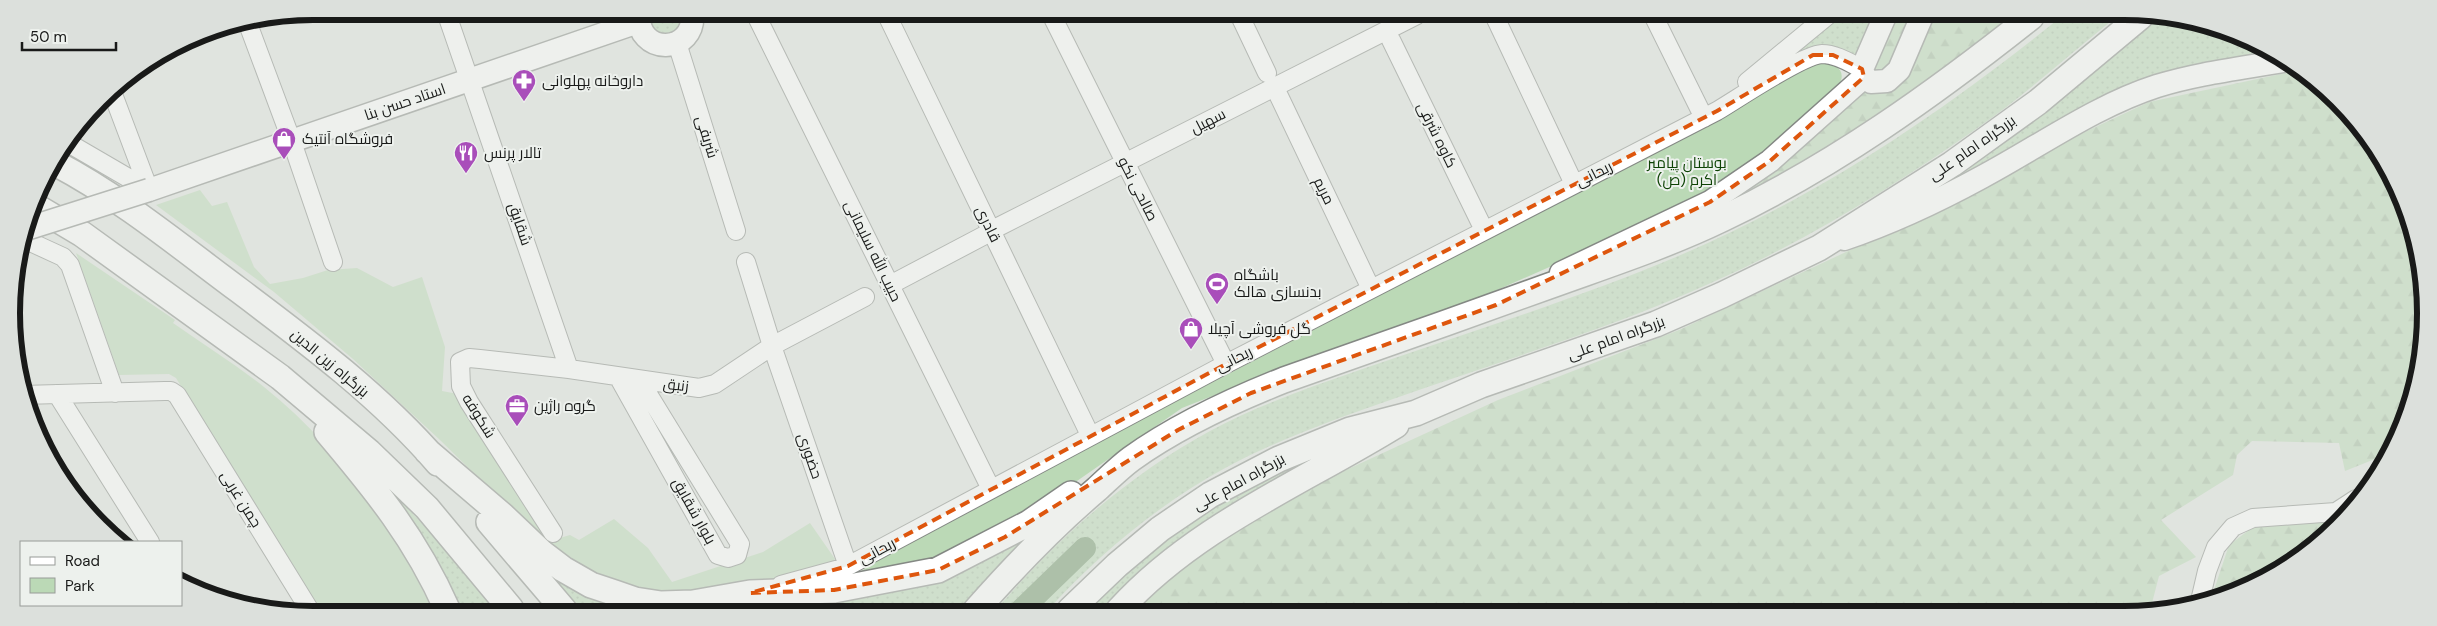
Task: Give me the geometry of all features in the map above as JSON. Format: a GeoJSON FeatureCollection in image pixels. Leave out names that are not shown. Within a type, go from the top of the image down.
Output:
{"type":"FeatureCollection","features":[{"type":"Feature","properties":{"kind":"highway"},"geometry":{"type":"LineString","coordinates":[[427,451],[503,516],[542,553],[563,569],[591,585],[635,600],[661,604],[693,603],[750,593],[834,590],[938,570],[1013,532],[1072,493],[1195,421],[1251,393],[1658,247],[1722,219],[1810,172],[1935,92],[2026,20]]}},
{"type":"Feature","properties":{"kind":"highway","name":"بزرگراه امام علی"},"geometry":{"type":"LineString","coordinates":[[1074,606],[1117,565],[1160,529],[1210,495],[1279,459],[1350,430],[1416,413],[1481,385],[1656,324],[1820,248],[1952,164],[2038,102],[2136,21]]}},
{"type":"Feature","properties":{"kind":"highway","name":"بزرگراه زین الدین"},"geometry":{"type":"LineString","coordinates":[[59,165],[135,213],[303,338],[356,383],[427,451],[561,606]]}},
{"type":"Feature","properties":{"kind":"highway"},"geometry":{"type":"LineString","coordinates":[[39,209],[82,234],[280,377],[369,452],[427,508],[509,606]]}},
{"type":"Feature","properties":{"kind":"highway"},"geometry":{"type":"LineString","coordinates":[[280,377],[371,484],[400,522],[433,578],[446,606]]}},
{"type":"Feature","properties":{"kind":"highway"},"geometry":{"type":"LineString","coordinates":[[1123,606],[1136,591],[1178,556],[1218,528],[1416,413]]}},
{"type":"Feature","properties":{"kind":"highway"},"geometry":{"type":"LineString","coordinates":[[980,606],[1030,550],[1131,459]]}},
{"type":"Feature","properties":{"kind":"main road","name":"استاد حسن بنا"},"geometry":{"type":"LineString","coordinates":[[33,227],[292,142],[471,80],[630,20]]}},
{"type":"Feature","properties":{"kind":"main road"},"geometry":{"type":"LineString","coordinates":[[639,20],[646,38],[662,46],[677,43],[686,36],[691,28],[692,20]]}},
{"type":"Feature","properties":{"kind":"main road"},"geometry":{"type":"LineString","coordinates":[[1496,305],[1710,202],[1770,161],[1863,73],[1883,20]]}},
{"type":"Feature","properties":{"kind":"main road","name":"ریحانی"},"geometry":{"type":"LineString","coordinates":[[1863,73],[1871,82],[1879,83],[1893,78],[1899,70],[1920,20]]}},
{"type":"Feature","properties":{"kind":"main road"},"geometry":{"type":"LineString","coordinates":[[1820,248],[1884,225],[1981,178],[2096,113],[2157,86],[2206,74],[2275,62]]}},
{"type":"Feature","properties":{"kind":"street","name":"شقایق"},"geometry":{"type":"LineString","coordinates":[[449,20],[569,369]]}},
{"type":"Feature","properties":{"kind":"street","name":"حبیب الله سلیمانی"},"geometry":{"type":"LineString","coordinates":[[758,20],[992,489]]}},
{"type":"Feature","properties":{"kind":"street","name":"قادری"},"geometry":{"type":"LineString","coordinates":[[889,20],[1090,435]]}},
{"type":"Feature","properties":{"kind":"street","name":"صالحی نکو"},"geometry":{"type":"LineString","coordinates":[[1054,20],[1226,364]]}},
{"type":"Feature","properties":{"kind":"street"},"geometry":{"type":"LineString","coordinates":[[1242,20],[1267,73]]}},
{"type":"Feature","properties":{"kind":"street","name":"سهیل"},"geometry":{"type":"LineString","coordinates":[[890,285],[991,231],[1407,20]]}},
{"type":"Feature","properties":{"kind":"street"},"geometry":{"type":"LineString","coordinates":[[1496,20],[1574,184]]}},
{"type":"Feature","properties":{"kind":"street"},"geometry":{"type":"LineString","coordinates":[[1655,20],[1704,118]]}},
{"type":"Feature","properties":{"kind":"street","name":"ریحانی"},"geometry":{"type":"LineString","coordinates":[[1704,118],[1713,104],[1754,76],[1823,20]]}},
{"type":"Feature","properties":{"kind":"street"},"geometry":{"type":"LineString","coordinates":[[249,27],[292,142],[333,262]]}},
{"type":"Feature","properties":{"kind":"street","name":"کاوه شرقی"},"geometry":{"type":"LineString","coordinates":[[1391,40],[1484,230]]}},
{"type":"Feature","properties":{"kind":"street","name":"شریفی"},"geometry":{"type":"LineString","coordinates":[[677,43],[736,231]]}},
{"type":"Feature","properties":{"kind":"street","name":"ریحانی"},"geometry":{"type":"LineString","coordinates":[[848,566],[1090,435],[1371,288],[1704,118],[1814,55],[1833,55],[1863,73]]}},
{"type":"Feature","properties":{"kind":"street","name":"مریم"},"geometry":{"type":"LineString","coordinates":[[1278,94],[1371,288]]}},
{"type":"Feature","properties":{"kind":"street"},"geometry":{"type":"LineString","coordinates":[[115,98],[149,190]]}},
{"type":"Feature","properties":{"kind":"street"},"geometry":{"type":"LineString","coordinates":[[73,146],[149,190]]}},
{"type":"Feature","properties":{"kind":"street"},"geometry":{"type":"LineString","coordinates":[[29,241],[62,257],[70,265],[115,393],[32,395]]}},
{"type":"Feature","properties":{"kind":"street"},"geometry":{"type":"LineString","coordinates":[[746,262],[772,346],[865,297]]}},
{"type":"Feature","properties":{"kind":"street","name":"زنبق"},"geometry":{"type":"LineString","coordinates":[[569,369],[619,378],[699,388],[715,384],[772,346]]}},
{"type":"Feature","properties":{"kind":"street","name":"حضوری"},"geometry":{"type":"LineString","coordinates":[[772,346],[848,566]]}},
{"type":"Feature","properties":{"kind":"street","name":"شکوفه"},"geometry":{"type":"LineString","coordinates":[[553,533],[469,402],[460,386],[459,372],[460,362],[469,358],[569,369]]}},
{"type":"Feature","properties":{"kind":"street","name":"بلوار شقایق"},"geometry":{"type":"LineString","coordinates":[[619,378],[718,555],[728,558],[737,555],[740,544],[640,381]]}},
{"type":"Feature","properties":{"kind":"street","name":"چمن غربی"},"geometry":{"type":"LineString","coordinates":[[115,393],[171,391],[177,396],[307,606]]}},
{"type":"Feature","properties":{"kind":"street"},"geometry":{"type":"LineString","coordinates":[[57,394],[149,541]]}},
{"type":"Feature","properties":{"kind":"street"},"geometry":{"type":"LineString","coordinates":[[2201,596],[2207,571],[2216,547],[2233,527],[2253,518],[2336,512],[2342,508]]}},
{"type":"Feature","properties":{"kind":"street"},"geometry":{"type":"LineString","coordinates":[[834,590],[836,577],[848,566]]}},
{"type":"Feature","properties":{"kind":"street"},"geometry":{"type":"LineString","coordinates":[[750,593],[848,566]]}},
{"type":"Feature","properties":{"kind":"highlighted area"},"geometry":{"type":"Polygon","coordinates":[[[1813,55],[1833,55],[1862,69],[1864,77],[1770,161],[1710,202],[1496,305],[1251,393],[1178,430],[1005,537],[938,570],[834,590],[750,593],[848,566],[1226,364],[1717,111],[1813,55]]]}},
{"type":"Feature","properties":{"kind":"green space"},"geometry":{"type":"Polygon","coordinates":[[[649,20],[685,20],[684,29],[655,37],[649,20]]]}},
{"type":"Feature","properties":{"kind":"green space"},"geometry":{"type":"Polygon","coordinates":[[[1834,20],[1876,20],[1855,59],[1778,67],[1834,20]]]}},
{"type":"Feature","properties":{"kind":"green space"},"geometry":{"type":"Polygon","coordinates":[[[1891,20],[1913,20],[1887,73],[1874,71],[1874,55],[1891,20]]]}},
{"type":"Feature","properties":{"kind":"green space"},"geometry":{"type":"Polygon","coordinates":[[[1924,20],[2007,20],[1875,120],[1771,180],[1686,221],[1862,88],[1873,91],[1924,20]]]}},
{"type":"Feature","properties":{"kind":"green space"},"geometry":{"type":"Polygon","coordinates":[[[2057,20],[2112,20],[2030,88],[1976,129],[1881,192],[1782,249],[1713,282],[1635,315],[1350,414],[1267,447],[1202,481],[1154,514],[1109,550],[1052,606],[1000,606],[1068,534],[1095,511],[1151,468],[1180,448],[1210,431],[1248,412],[1301,391],[1546,307],[1638,273],[1735,230],[1785,205],[1881,148],[1927,118],[2057,20]]]}},
{"type":"Feature","properties":{"kind":"green space"},"geometry":{"type":"Polygon","coordinates":[[[2151,22],[2200,30],[2236,42],[2264,56],[2230,63],[1880,221],[2008,140],[2151,22]]]}},
{"type":"Feature","properties":{"kind":"green space","name":"بوستان پیامبر اکرم (ص)"},"geometry":{"type":"Polygon","coordinates":[[[1823,60],[1836,66],[1841,72],[1839,85],[1749,171],[1554,265],[1488,294],[1388,333],[1301,361],[1182,408],[1005,531],[958,556],[841,584],[883,557],[1184,397],[1748,103],[1793,73],[1823,60]]]}},
{"type":"Feature","properties":{"kind":"green space"},"geometry":{"type":"Polygon","coordinates":[[[2291,72],[2317,93],[2344,120],[2368,150],[2387,183],[2407,237],[2414,275],[2417,313],[2414,351],[2407,389],[2395,425],[2379,457],[2345,471],[2339,443],[2252,441],[2237,455],[2233,475],[2161,520],[2196,557],[2159,576],[2152,603],[2124,606],[1138,606],[1179,565],[1296,493],[1498,400],[1679,330],[1893,230],[2059,144],[2149,102],[2291,72]]]}},
{"type":"Feature","properties":{"kind":"green space"},"geometry":{"type":"Polygon","coordinates":[[[200,190],[212,206],[227,202],[254,267],[270,284],[303,278],[328,270],[357,268],[393,287],[422,277],[445,347],[442,391],[458,394],[553,540],[570,535],[579,540],[614,519],[648,548],[672,582],[763,552],[810,523],[835,559],[831,564],[754,585],[649,594],[592,576],[551,549],[440,440],[353,359],[274,292],[156,205],[200,190]]]}},
{"type":"Feature","properties":{"kind":"green space"},"geometry":{"type":"Polygon","coordinates":[[[76,253],[175,320],[173,323],[264,387],[291,410],[316,435],[361,488],[399,547],[430,606],[314,606],[176,378],[169,374],[119,375],[76,253]]]}},
{"type":"Feature","properties":{"kind":"green space"},"geometry":{"type":"Polygon","coordinates":[[[1318,454],[1114,606],[1088,606],[1135,559],[1233,493],[1318,454]]]}},
{"type":"Feature","properties":{"kind":"green space"},"geometry":{"type":"Polygon","coordinates":[[[375,473],[441,544],[493,606],[454,606],[375,473]]]}},
{"type":"Feature","properties":{"kind":"green space"},"geometry":{"type":"Polygon","coordinates":[[[1074,496],[969,606],[740,606],[832,595],[1074,496]]]}},
{"type":"Feature","properties":{"kind":"green space"},"geometry":{"type":"Polygon","coordinates":[[[2331,506],[2333,518],[2287,557],[2254,576],[2215,591],[2229,545],[2273,512],[2331,506]]]}},
{"type":"Feature","properties":{"kind":"green space"},"geometry":{"type":"Polygon","coordinates":[[[509,530],[637,606],[573,606],[509,530]]]}},
{"type":"Feature","properties":{"kind":"waterway"},"geometry":{"type":"LineString","coordinates":[[1025,606],[1085,548]]}},
{"type":"Feature","properties":{"kind":"place","name":"داروخانه پهلوانی"},"geometry":{"type":"Point","coordinates":[524,102]}},
{"type":"Feature","properties":{"kind":"place","name":"فروشگاه آنتیک"},"geometry":{"type":"Point","coordinates":[284,160]}},
{"type":"Feature","properties":{"kind":"place","name":"تالار پرنس"},"geometry":{"type":"Point","coordinates":[466,174]}},
{"type":"Feature","properties":{"kind":"place","name":"باشگاه بدنسازی هالک"},"geometry":{"type":"Point","coordinates":[1217,305]}},
{"type":"Feature","properties":{"kind":"place","name":"گل فروشی آچیلا"},"geometry":{"type":"Point","coordinates":[1191,350]}},
{"type":"Feature","properties":{"kind":"place","name":"گروه راژین"},"geometry":{"type":"Point","coordinates":[517,427]}}]}
